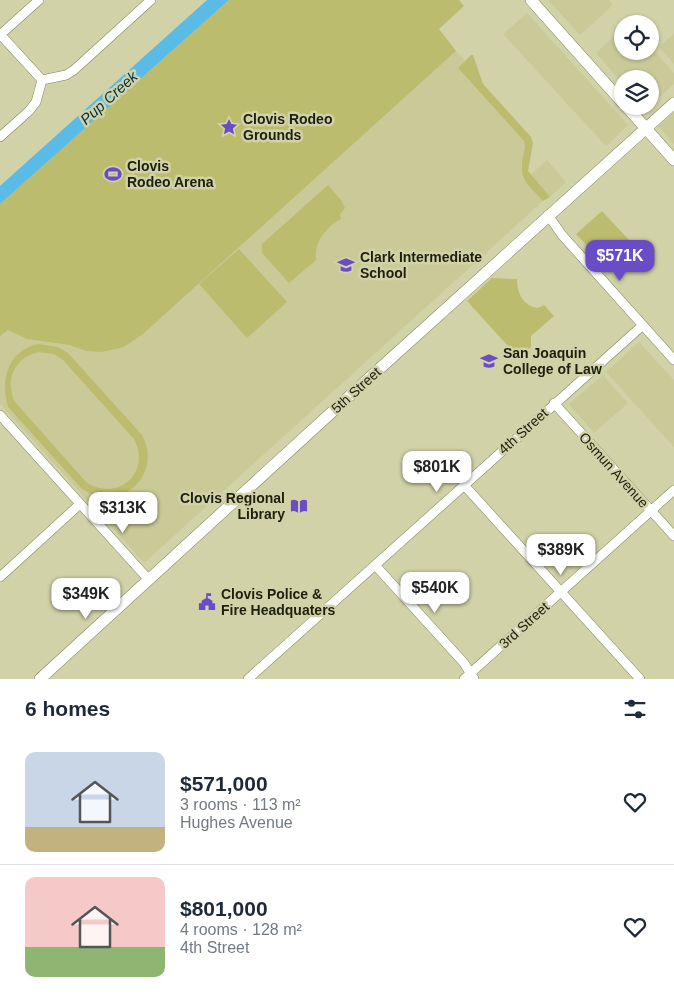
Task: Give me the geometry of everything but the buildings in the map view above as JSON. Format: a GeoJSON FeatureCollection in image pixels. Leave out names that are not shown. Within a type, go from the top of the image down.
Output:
{"type":"FeatureCollection","features":[{"type":"Feature","properties":{"kind":"main road"},"geometry":{"type":"LineString","coordinates":[[531,0],[614,93]]}},
{"type":"Feature","properties":{"kind":"main road","name":"5th Street"},"geometry":{"type":"LineString","coordinates":[[40,679],[548,215],[674,103]]}},
{"type":"Feature","properties":{"kind":"main road"},"geometry":{"type":"LineString","coordinates":[[634,115],[674,160]]}},
{"type":"Feature","properties":{"kind":"street"},"geometry":{"type":"LineString","coordinates":[[39,0],[0,35],[42,80]]}},
{"type":"Feature","properties":{"kind":"street"},"geometry":{"type":"LineString","coordinates":[[42,80],[66,75],[74,70],[151,0]]}},
{"type":"Feature","properties":{"kind":"street"},"geometry":{"type":"LineString","coordinates":[[0,136],[29,111],[36,102],[42,80]]}},
{"type":"Feature","properties":{"kind":"street"},"geometry":{"type":"LineString","coordinates":[[548,215],[562,236],[674,360]]}},
{"type":"Feature","properties":{"kind":"street","name":"4th Street"},"geometry":{"type":"LineString","coordinates":[[248,679],[642,325]]}},
{"type":"Feature","properties":{"kind":"street","name":"Osmun Avenue"},"geometry":{"type":"LineString","coordinates":[[554,403],[674,536]]}},
{"type":"Feature","properties":{"kind":"street"},"geometry":{"type":"LineString","coordinates":[[0,416],[148,580]]}},
{"type":"Feature","properties":{"kind":"street"},"geometry":{"type":"LineString","coordinates":[[464,485],[640,679]]}},
{"type":"Feature","properties":{"kind":"street","name":"3rd Street"},"geometry":{"type":"LineString","coordinates":[[470,677],[561,591],[674,490]]}},
{"type":"Feature","properties":{"kind":"street"},"geometry":{"type":"LineString","coordinates":[[0,577],[80,504]]}},
{"type":"Feature","properties":{"kind":"street"},"geometry":{"type":"LineString","coordinates":[[375,565],[464,664],[470,677]]}},
{"type":"Feature","properties":{"kind":"shaded area","name":"Clovis Rodeo Grounds"},"geometry":{"type":"Polygon","coordinates":[[[229,0],[459,0],[464,6],[439,29],[456,51],[143,334],[124,347],[102,352],[86,351],[69,345],[27,339],[8,330],[0,336],[0,204],[229,0]]]}},
{"type":"Feature","properties":{"kind":"shaded area"},"geometry":{"type":"Polygon","coordinates":[[[548,0],[609,0],[613,5],[580,35],[548,0]]]}},
{"type":"Feature","properties":{"kind":"shaded area"},"geometry":{"type":"Polygon","coordinates":[[[527,13],[614,109],[614,115],[619,115],[628,125],[606,146],[503,34],[527,13]]]}},
{"type":"Feature","properties":{"kind":"shaded area"},"geometry":{"type":"Polygon","coordinates":[[[674,34],[674,64],[659,47],[674,34]]]}},
{"type":"Feature","properties":{"kind":"shaded area"},"geometry":{"type":"Polygon","coordinates":[[[614,36],[614,60],[659,60],[659,56],[674,73],[674,84],[659,98],[659,70],[614,70],[614,74],[596,53],[614,36]]]}},
{"type":"Feature","properties":{"kind":"shaded area","name":"Clark Intermediate School"},"geometry":{"type":"Polygon","coordinates":[[[456,51],[465,61],[458,68],[524,141],[521,168],[525,180],[543,201],[144,563],[0,404],[0,336],[8,330],[27,339],[69,345],[86,351],[124,347],[143,334],[456,51]]]}},
{"type":"Feature","properties":{"kind":"shaded area"},"geometry":{"type":"Polygon","coordinates":[[[473,55],[483,84],[531,137],[533,143],[528,171],[550,197],[543,201],[529,186],[523,176],[524,141],[458,68],[473,55]]]}},
{"type":"Feature","properties":{"kind":"shaded area"},"geometry":{"type":"Polygon","coordinates":[[[674,112],[674,144],[658,126],[674,112]]]}},
{"type":"Feature","properties":{"kind":"shaded area"},"geometry":{"type":"Polygon","coordinates":[[[547,160],[566,182],[550,197],[530,175],[547,160]]]}},
{"type":"Feature","properties":{"kind":"shaded area"},"geometry":{"type":"Polygon","coordinates":[[[328,185],[341,200],[345,208],[340,214],[341,219],[330,226],[322,236],[317,247],[316,260],[289,283],[262,253],[262,244],[328,185]]]}},
{"type":"Feature","properties":{"kind":"shaded area"},"geometry":{"type":"Polygon","coordinates":[[[602,211],[629,240],[603,263],[576,234],[602,211]]]}},
{"type":"Feature","properties":{"kind":"shaded area"},"geometry":{"type":"Polygon","coordinates":[[[239,249],[287,302],[247,338],[199,284],[239,249]]]}},
{"type":"Feature","properties":{"kind":"shaded area"},"geometry":{"type":"Polygon","coordinates":[[[492,278],[517,279],[520,294],[528,305],[538,308],[544,305],[554,316],[531,336],[531,347],[519,358],[467,301],[492,278]]]}},
{"type":"Feature","properties":{"kind":"shaded area"},"geometry":{"type":"Polygon","coordinates":[[[639,342],[674,380],[674,447],[606,372],[639,342]]]}},
{"type":"Feature","properties":{"kind":"shaded area"},"geometry":{"type":"Polygon","coordinates":[[[39,344],[58,347],[68,353],[142,435],[147,450],[147,464],[142,477],[134,487],[123,494],[110,497],[95,495],[81,488],[8,407],[5,386],[9,367],[13,359],[28,347],[39,344]],[[39,352],[18,364],[11,378],[12,394],[15,402],[86,482],[98,488],[120,487],[135,473],[138,463],[138,451],[134,439],[63,360],[54,354],[39,352]]]}},
{"type":"Feature","properties":{"kind":"shaded area"},"geometry":{"type":"Polygon","coordinates":[[[603,375],[628,403],[594,433],[569,404],[603,375]]]}},
{"type":"Feature","properties":{"kind":"water","name":"Pup Creek"},"geometry":{"type":"Polygon","coordinates":[[[207,0],[229,0],[0,204],[0,186],[207,0]]]}},
{"type":"Feature","properties":{"kind":"place","name":"Clovis Rodeo Grounds"},"geometry":{"type":"Point","coordinates":[229,127]}},
{"type":"Feature","properties":{"kind":"place","name":"Clovis Rodeo Arena"},"geometry":{"type":"Point","coordinates":[113,174]}},
{"type":"Feature","properties":{"kind":"place","name":"Clark Intermediate School"},"geometry":{"type":"Point","coordinates":[346,265]}},
{"type":"Feature","properties":{"kind":"place","name":"San Joaquin College of Law"},"geometry":{"type":"Point","coordinates":[489,361]}},
{"type":"Feature","properties":{"kind":"place","name":"Clovis Regional Library"},"geometry":{"type":"Point","coordinates":[299,506]}},
{"type":"Feature","properties":{"kind":"place","name":"Clovis Police & Fire Headquaters"},"geometry":{"type":"Point","coordinates":[207,602]}}]}
